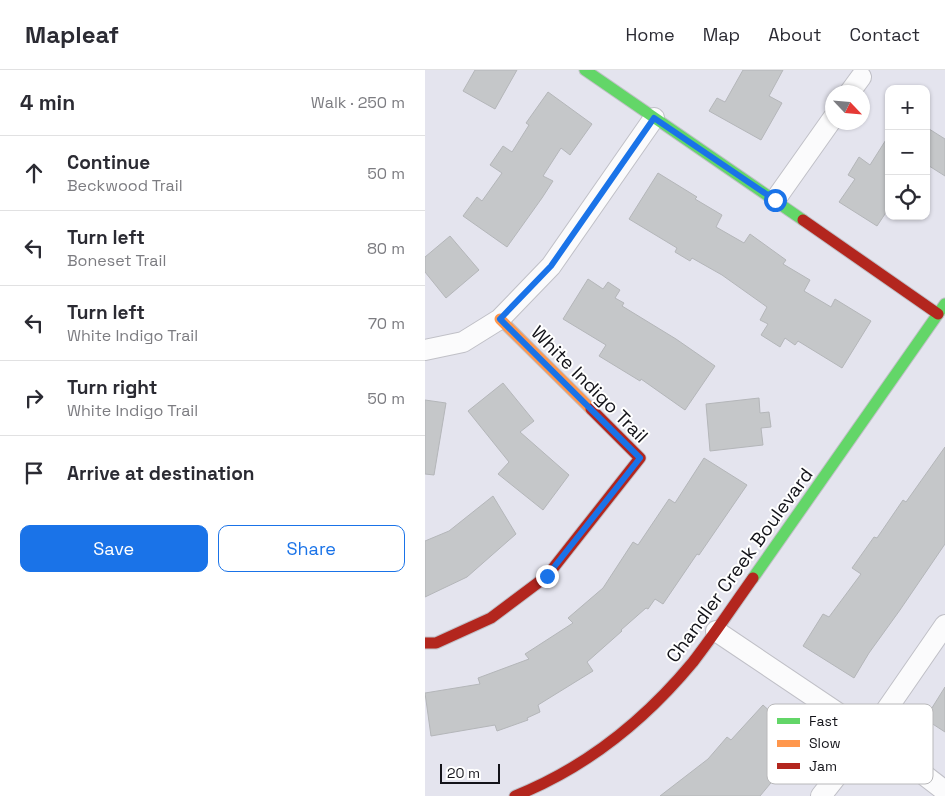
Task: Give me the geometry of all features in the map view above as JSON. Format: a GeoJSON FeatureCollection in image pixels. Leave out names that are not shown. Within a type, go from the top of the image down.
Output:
{"type":"FeatureCollection","features":[{"type":"Feature","properties":{"kind":"street"},"geometry":{"type":"LineString","coordinates":[[585,70],[938,314]]}},
{"type":"Feature","properties":{"kind":"street"},"geometry":{"type":"LineString","coordinates":[[425,350],[463,342],[500,319],[551,266],[654,118]]}},
{"type":"Feature","properties":{"kind":"street"},"geometry":{"type":"LineString","coordinates":[[775,200],[825,129]]}},
{"type":"Feature","properties":{"kind":"street","name":"Chandler Creek Boulevard"},"geometry":{"type":"LineString","coordinates":[[515,796],[570,770],[625,730],[675,683],[716,631],[945,304]]}},
{"type":"Feature","properties":{"kind":"street","name":"White Indigo Trail"},"geometry":{"type":"LineString","coordinates":[[425,643],[436,643],[491,618],[547,576],[640,458],[500,319]]}},
{"type":"Feature","properties":{"kind":"street"},"geometry":{"type":"LineString","coordinates":[[890,704],[945,625]]}},
{"type":"Feature","properties":{"kind":"street"},"geometry":{"type":"LineString","coordinates":[[716,631],[823,704]]}},
{"type":"Feature","properties":{"kind":"street"},"geometry":{"type":"LineString","coordinates":[[933,782],[945,791]]}},
{"type":"Feature","properties":{"kind":"street"},"geometry":{"type":"LineString","coordinates":[[821,796],[830,784]]}},
{"type":"Feature","properties":{"kind":"building"},"geometry":{"type":"Polygon","coordinates":[[[475,70],[517,70],[495,109],[463,91],[475,70]]]}},
{"type":"Feature","properties":{"kind":"building"},"geometry":{"type":"Polygon","coordinates":[[[743,70],[783,70],[769,96],[782,103],[761,140],[709,111],[717,98],[725,102],[743,70]]]}},
{"type":"Feature","properties":{"kind":"building"},"geometry":{"type":"Polygon","coordinates":[[[548,92],[592,124],[570,155],[561,148],[543,176],[553,181],[507,247],[463,216],[477,197],[482,201],[502,173],[490,165],[503,146],[512,152],[529,125],[526,123],[548,92]]]}},
{"type":"Feature","properties":{"kind":"building"},"geometry":{"type":"Polygon","coordinates":[[[930,130],[945,139],[945,176],[930,167],[930,130]]]}},
{"type":"Feature","properties":{"kind":"building"},"geometry":{"type":"Polygon","coordinates":[[[885,141],[885,214],[877,226],[839,202],[855,179],[848,175],[859,157],[870,165],[885,141]]]}},
{"type":"Feature","properties":{"kind":"building"},"geometry":{"type":"Polygon","coordinates":[[[658,173],[722,215],[716,227],[744,243],[750,234],[786,260],[783,264],[810,280],[804,291],[831,307],[835,299],[871,321],[842,368],[798,341],[795,345],[785,338],[780,347],[761,335],[768,324],[760,320],[767,307],[722,275],[692,258],[690,261],[675,252],[677,248],[629,219],[658,173]]]}},
{"type":"Feature","properties":{"kind":"building"},"geometry":{"type":"Polygon","coordinates":[[[450,236],[479,270],[446,298],[425,272],[425,257],[450,236]]]}},
{"type":"Feature","properties":{"kind":"building"},"geometry":{"type":"Polygon","coordinates":[[[588,279],[603,289],[608,282],[620,290],[615,298],[624,303],[622,306],[676,339],[715,366],[685,410],[641,379],[640,381],[599,356],[606,345],[563,319],[588,279]]]}},
{"type":"Feature","properties":{"kind":"building"},"geometry":{"type":"Polygon","coordinates":[[[503,383],[534,421],[520,432],[569,475],[543,510],[498,474],[509,462],[468,411],[503,383]]]}},
{"type":"Feature","properties":{"kind":"building"},"geometry":{"type":"Polygon","coordinates":[[[759,398],[760,413],[769,412],[771,427],[761,428],[763,445],[710,451],[706,404],[759,398]]]}},
{"type":"Feature","properties":{"kind":"building"},"geometry":{"type":"Polygon","coordinates":[[[425,400],[446,403],[434,475],[425,474],[425,400]]]}},
{"type":"Feature","properties":{"kind":"building"},"geometry":{"type":"Polygon","coordinates":[[[945,447],[945,544],[869,653],[854,678],[803,646],[823,614],[829,617],[861,574],[852,568],[874,537],[877,538],[903,500],[906,502],[945,447]]]}},
{"type":"Feature","properties":{"kind":"building"},"geometry":{"type":"Polygon","coordinates":[[[704,458],[747,485],[663,604],[655,599],[648,609],[646,608],[587,662],[593,671],[538,705],[540,712],[527,718],[528,720],[497,731],[495,725],[431,736],[425,693],[480,684],[478,678],[529,659],[525,654],[573,623],[568,618],[603,588],[633,542],[638,545],[669,499],[675,503],[704,458]]]}},
{"type":"Feature","properties":{"kind":"building"},"geometry":{"type":"Polygon","coordinates":[[[493,496],[516,534],[467,577],[425,597],[425,541],[449,531],[493,496]]]}},
{"type":"Feature","properties":{"kind":"building"},"geometry":{"type":"Polygon","coordinates":[[[945,687],[945,732],[933,724],[933,706],[945,687]]]}},
{"type":"Feature","properties":{"kind":"building"},"geometry":{"type":"Polygon","coordinates":[[[763,705],[767,709],[767,784],[770,784],[760,796],[660,796],[708,759],[727,737],[731,740],[763,705]]]}},
{"type":"Feature","properties":{"kind":"traffic: fast"},"geometry":{"type":"LineString","coordinates":[[585,70],[803,220]]}},
{"type":"Feature","properties":{"kind":"traffic: fast"},"geometry":{"type":"LineString","coordinates":[[753,578],[945,304]]}},
{"type":"Feature","properties":{"kind":"traffic: slow"},"geometry":{"type":"LineString","coordinates":[[500,319],[591,409]]}},
{"type":"Feature","properties":{"kind":"traffic: jam"},"geometry":{"type":"LineString","coordinates":[[803,220],[938,314]]}},
{"type":"Feature","properties":{"kind":"traffic: jam"},"geometry":{"type":"LineString","coordinates":[[425,643],[436,643],[491,618],[547,576],[640,458],[591,409]]}},
{"type":"Feature","properties":{"kind":"traffic: jam"},"geometry":{"type":"LineString","coordinates":[[515,796],[541,785],[589,757],[634,723],[693,662],[753,578]]}},
{"type":"Feature","properties":{"kind":"route"},"geometry":{"type":"LineString","coordinates":[[547,576],[640,458],[500,319],[551,266],[654,118],[775,200]]}}]}
